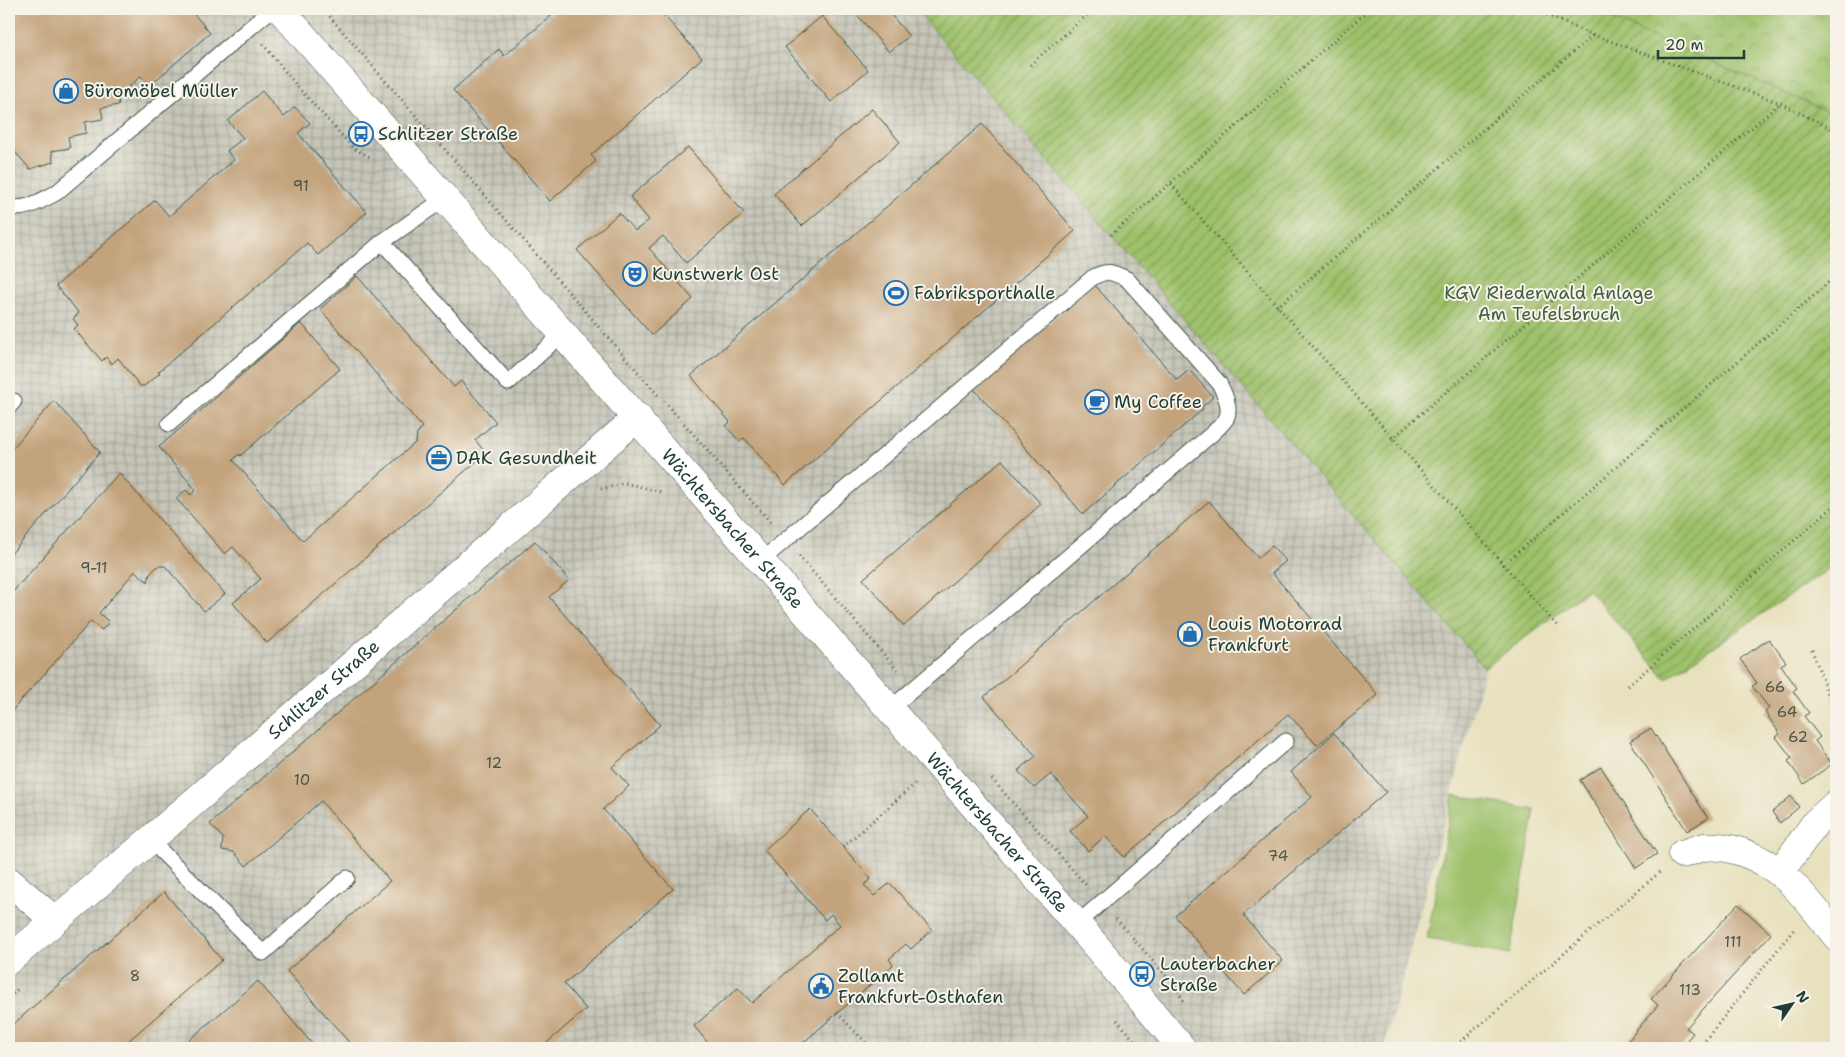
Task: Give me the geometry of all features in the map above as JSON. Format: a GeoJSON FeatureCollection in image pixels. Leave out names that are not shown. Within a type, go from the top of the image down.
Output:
{"type":"FeatureCollection","features":[{"type":"Feature","properties":{"kind":"street","name":"Wächtersbacher Straße"},"geometry":{"type":"LineString","coordinates":[[280,9],[444,199],[762,560],[1182,1048]]}},
{"type":"Feature","properties":{"kind":"street","name":"Schlitzer Straße"},"geometry":{"type":"LineString","coordinates":[[9,960],[638,418]]}},
{"type":"Feature","properties":{"kind":"street"},"geometry":{"type":"LineString","coordinates":[[1780,872],[1816,822],[1836,804]]}},
{"type":"Feature","properties":{"kind":"street"},"geometry":{"type":"LineString","coordinates":[[1682,854],[1704,847],[1719,847],[1742,852],[1763,861],[1780,872],[1813,907],[1836,936]]}},
{"type":"Feature","properties":{"kind":"street"},"geometry":{"type":"LineString","coordinates":[[9,881],[54,920]]}},
{"type":"Feature","properties":{"kind":"lane"},"geometry":{"type":"LineString","coordinates":[[9,206],[13,208],[34,205],[56,193],[272,9]]}},
{"type":"Feature","properties":{"kind":"lane"},"geometry":{"type":"LineString","coordinates":[[168,424],[382,242],[444,199]]}},
{"type":"Feature","properties":{"kind":"lane"},"geometry":{"type":"LineString","coordinates":[[382,242],[508,383],[563,333]]}},
{"type":"Feature","properties":{"kind":"lane"},"geometry":{"type":"LineString","coordinates":[[762,560],[1092,278],[1102,272],[1114,273],[1127,279],[1219,383],[1228,406],[1226,419],[1214,432],[890,709]]}},
{"type":"Feature","properties":{"kind":"lane"},"geometry":{"type":"LineString","coordinates":[[1077,924],[1286,741]]}},
{"type":"Feature","properties":{"kind":"lane"},"geometry":{"type":"LineString","coordinates":[[150,840],[263,953],[347,878]]}},
{"type":"Feature","properties":{"kind":"path"},"geometry":{"type":"LineString","coordinates":[[1030,65],[1094,9]]}},
{"type":"Feature","properties":{"kind":"path"},"geometry":{"type":"LineString","coordinates":[[1111,235],[1370,9]]}},
{"type":"Feature","properties":{"kind":"path"},"geometry":{"type":"LineString","coordinates":[[1533,9],[1592,34],[1780,103],[1836,131]]}},
{"type":"Feature","properties":{"kind":"path"},"geometry":{"type":"LineString","coordinates":[[1277,307],[1592,34]]}},
{"type":"Feature","properties":{"kind":"path"},"geometry":{"type":"LineString","coordinates":[[1392,439],[1780,103]]}},
{"type":"Feature","properties":{"kind":"path"},"geometry":{"type":"LineString","coordinates":[[1171,184],[1558,627]]}},
{"type":"Feature","properties":{"kind":"path"},"geometry":{"type":"LineString","coordinates":[[1504,565],[1836,276]]}},
{"type":"Feature","properties":{"kind":"path"},"geometry":{"type":"LineString","coordinates":[[1628,686],[1836,504]]}},
{"type":"Feature","properties":{"kind":"path"},"geometry":{"type":"LineString","coordinates":[[1812,650],[1836,717]]}},
{"type":"Feature","properties":{"kind":"path"},"geometry":{"type":"LineString","coordinates":[[843,847],[936,763]]}},
{"type":"Feature","properties":{"kind":"path"},"geometry":{"type":"LineString","coordinates":[[1453,1048],[1682,854]]}},
{"type":"Feature","properties":{"kind":"path"},"geometry":{"type":"LineString","coordinates":[[1700,1048],[1813,907]]}},
{"type":"Feature","properties":{"kind":"path"},"geometry":{"type":"LineString","coordinates":[[837,1013],[871,1048]]}},
{"type":"Feature","properties":{"kind":"shaded area"},"geometry":{"type":"Polygon","coordinates":[[[9,9],[916,9],[1485,668],[1384,1048],[9,1048],[9,9]]]}},
{"type":"Feature","properties":{"kind":"green space","name":"KGV Riederwald Anlage Am Teufelsbruch"},"geometry":{"type":"Polygon","coordinates":[[[916,9],[1589,9],[1836,115],[1836,564],[1666,679],[1588,590],[1485,668],[916,9]]]}},
{"type":"Feature","properties":{"kind":"green space"},"geometry":{"type":"Polygon","coordinates":[[[1589,9],[1836,9],[1836,115],[1589,9]]]}},
{"type":"Feature","properties":{"kind":"green space"},"geometry":{"type":"Polygon","coordinates":[[[1453,795],[1535,810],[1510,954],[1427,939],[1453,795]]]}},
{"type":"Feature","properties":{"kind":"building","name":"Büromöbel Müller"},"geometry":{"type":"Polygon","coordinates":[[[9,9],[190,9],[210,33],[149,86],[141,76],[118,97],[119,105],[101,108],[103,119],[85,122],[86,133],[68,137],[70,148],[52,151],[53,162],[30,169],[9,145],[9,9]]]}},
{"type":"Feature","properties":{"kind":"building"},"geometry":{"type":"Polygon","coordinates":[[[559,9],[658,9],[702,58],[591,155],[596,161],[550,201],[453,90],[499,49],[504,56],[559,9]]]}},
{"type":"Feature","properties":{"kind":"building"},"geometry":{"type":"Polygon","coordinates":[[[852,9],[886,9],[909,36],[889,52],[852,9]]]}},
{"type":"Feature","properties":{"kind":"building"},"geometry":{"type":"Polygon","coordinates":[[[822,16],[868,70],[831,102],[785,47],[822,16]]]}},
{"type":"Feature","properties":{"kind":"building"},"geometry":{"type":"Polygon","coordinates":[[[262,91],[284,117],[295,107],[310,123],[298,133],[367,212],[318,255],[307,243],[158,372],[160,373],[144,386],[140,386],[118,358],[112,364],[106,357],[102,361],[74,329],[78,325],[73,319],[79,313],[56,286],[155,200],[169,216],[234,160],[227,151],[243,138],[228,121],[262,91]]]}},
{"type":"Feature","properties":{"kind":"building"},"geometry":{"type":"Polygon","coordinates":[[[872,109],[900,142],[802,226],[774,194],[872,109]]]}},
{"type":"Feature","properties":{"kind":"building","name":"Fabriksporthalle"},"geometry":{"type":"Polygon","coordinates":[[[982,124],[1075,231],[785,485],[744,438],[739,441],[726,426],[730,422],[691,376],[982,124]]]}},
{"type":"Feature","properties":{"kind":"building"},"geometry":{"type":"Polygon","coordinates":[[[688,147],[744,213],[686,263],[663,236],[649,248],[693,299],[652,335],[577,250],[619,213],[635,231],[649,220],[630,197],[688,147]]]}},
{"type":"Feature","properties":{"kind":"building","name":"DAK Gesundheit"},"geometry":{"type":"Polygon","coordinates":[[[357,276],[454,387],[461,381],[496,422],[475,440],[486,453],[267,643],[233,603],[261,579],[233,547],[225,554],[176,498],[186,490],[191,495],[196,490],[159,447],[301,323],[340,369],[233,460],[303,541],[416,442],[417,434],[422,427],[320,309],[357,276]]]}},
{"type":"Feature","properties":{"kind":"building","name":"My Coffee"},"geometry":{"type":"Polygon","coordinates":[[[1094,284],[1177,380],[1189,370],[1213,397],[1202,407],[1203,409],[1083,514],[974,389],[1094,284]]]}},
{"type":"Feature","properties":{"kind":"building"},"geometry":{"type":"Polygon","coordinates":[[[54,401],[100,452],[9,556],[9,452],[54,401]]]}},
{"type":"Feature","properties":{"kind":"building"},"geometry":{"type":"Polygon","coordinates":[[[1002,460],[1041,504],[904,626],[863,579],[1002,460]]]}},
{"type":"Feature","properties":{"kind":"building"},"geometry":{"type":"Polygon","coordinates":[[[119,473],[225,594],[204,611],[165,566],[158,566],[150,574],[148,582],[135,571],[99,613],[109,622],[102,630],[91,621],[9,714],[9,596],[119,473]]]}},
{"type":"Feature","properties":{"kind":"building","name":"Louis Motorrad Frankfurt"},"geometry":{"type":"Polygon","coordinates":[[[1209,501],[1258,558],[1272,546],[1286,561],[1272,573],[1378,695],[1317,745],[1288,714],[1124,857],[1105,836],[1088,851],[1070,831],[1088,816],[1051,774],[1034,788],[1018,771],[1036,756],[984,697],[1209,501]]]}},
{"type":"Feature","properties":{"kind":"building"},"geometry":{"type":"Polygon","coordinates":[[[535,541],[569,580],[549,597],[660,725],[612,767],[629,786],[603,809],[673,889],[564,984],[586,1009],[541,1048],[354,1048],[287,971],[390,881],[321,801],[246,866],[234,852],[222,850],[223,838],[210,824],[535,541]]]}},
{"type":"Feature","properties":{"kind":"building"},"geometry":{"type":"Polygon","coordinates":[[[1769,639],[1786,662],[1781,665],[1797,688],[1793,691],[1809,713],[1804,716],[1820,737],[1815,741],[1832,764],[1804,784],[1788,761],[1792,758],[1776,737],[1780,734],[1765,712],[1769,708],[1752,686],[1757,683],[1740,659],[1769,639]]]}},
{"type":"Feature","properties":{"kind":"building"},"geometry":{"type":"Polygon","coordinates":[[[1651,728],[1708,818],[1687,831],[1630,741],[1651,728]]]}},
{"type":"Feature","properties":{"kind":"building"},"geometry":{"type":"Polygon","coordinates":[[[1334,733],[1386,792],[1243,915],[1283,961],[1244,995],[1175,916],[1312,797],[1291,772],[1334,733]]]}},
{"type":"Feature","properties":{"kind":"building"},"geometry":{"type":"Polygon","coordinates":[[[1601,767],[1657,854],[1636,868],[1580,780],[1601,767]]]}},
{"type":"Feature","properties":{"kind":"building"},"geometry":{"type":"Polygon","coordinates":[[[1791,796],[1799,807],[1780,823],[1772,812],[1791,796]]]}},
{"type":"Feature","properties":{"kind":"building"},"geometry":{"type":"Polygon","coordinates":[[[810,809],[871,879],[864,885],[874,896],[890,883],[932,930],[911,949],[906,944],[889,959],[893,965],[797,1048],[712,1048],[694,1026],[738,988],[752,1003],[840,925],[831,914],[825,920],[764,850],[810,809]]]}},
{"type":"Feature","properties":{"kind":"building"},"geometry":{"type":"Polygon","coordinates":[[[164,892],[222,960],[120,1048],[9,1048],[9,1028],[164,892]]]}},
{"type":"Feature","properties":{"kind":"building"},"geometry":{"type":"Polygon","coordinates":[[[1738,904],[1771,934],[1686,1028],[1693,1033],[1680,1048],[1622,1048],[1658,1005],[1651,999],[1738,904]]]}},
{"type":"Feature","properties":{"kind":"building"},"geometry":{"type":"Polygon","coordinates":[[[258,981],[315,1047],[180,1048],[209,1023],[258,981]]]}},
{"type":"Feature","properties":{"kind":"place","name":"Büromöbel Müller"},"geometry":{"type":"Point","coordinates":[66,91]}},
{"type":"Feature","properties":{"kind":"place","name":"Schlitzer Straße"},"geometry":{"type":"Point","coordinates":[361,134]}},
{"type":"Feature","properties":{"kind":"place","name":"Kunstwerk Ost"},"geometry":{"type":"Point","coordinates":[635,274]}},
{"type":"Feature","properties":{"kind":"place","name":"Fabriksporthalle"},"geometry":{"type":"Point","coordinates":[896,293]}},
{"type":"Feature","properties":{"kind":"place","name":"My Coffee"},"geometry":{"type":"Point","coordinates":[1097,402]}},
{"type":"Feature","properties":{"kind":"place","name":"DAK Gesundheit"},"geometry":{"type":"Point","coordinates":[439,458]}},
{"type":"Feature","properties":{"kind":"place","name":"Louis Motorrad Frankfurt"},"geometry":{"type":"Point","coordinates":[1190,634]}},
{"type":"Feature","properties":{"kind":"place","name":"Lauterbacher Straße"},"geometry":{"type":"Point","coordinates":[1142,974]}},
{"type":"Feature","properties":{"kind":"place","name":"Zollamt Frankfurt-Osthafen"},"geometry":{"type":"Point","coordinates":[821,986]}}]}
